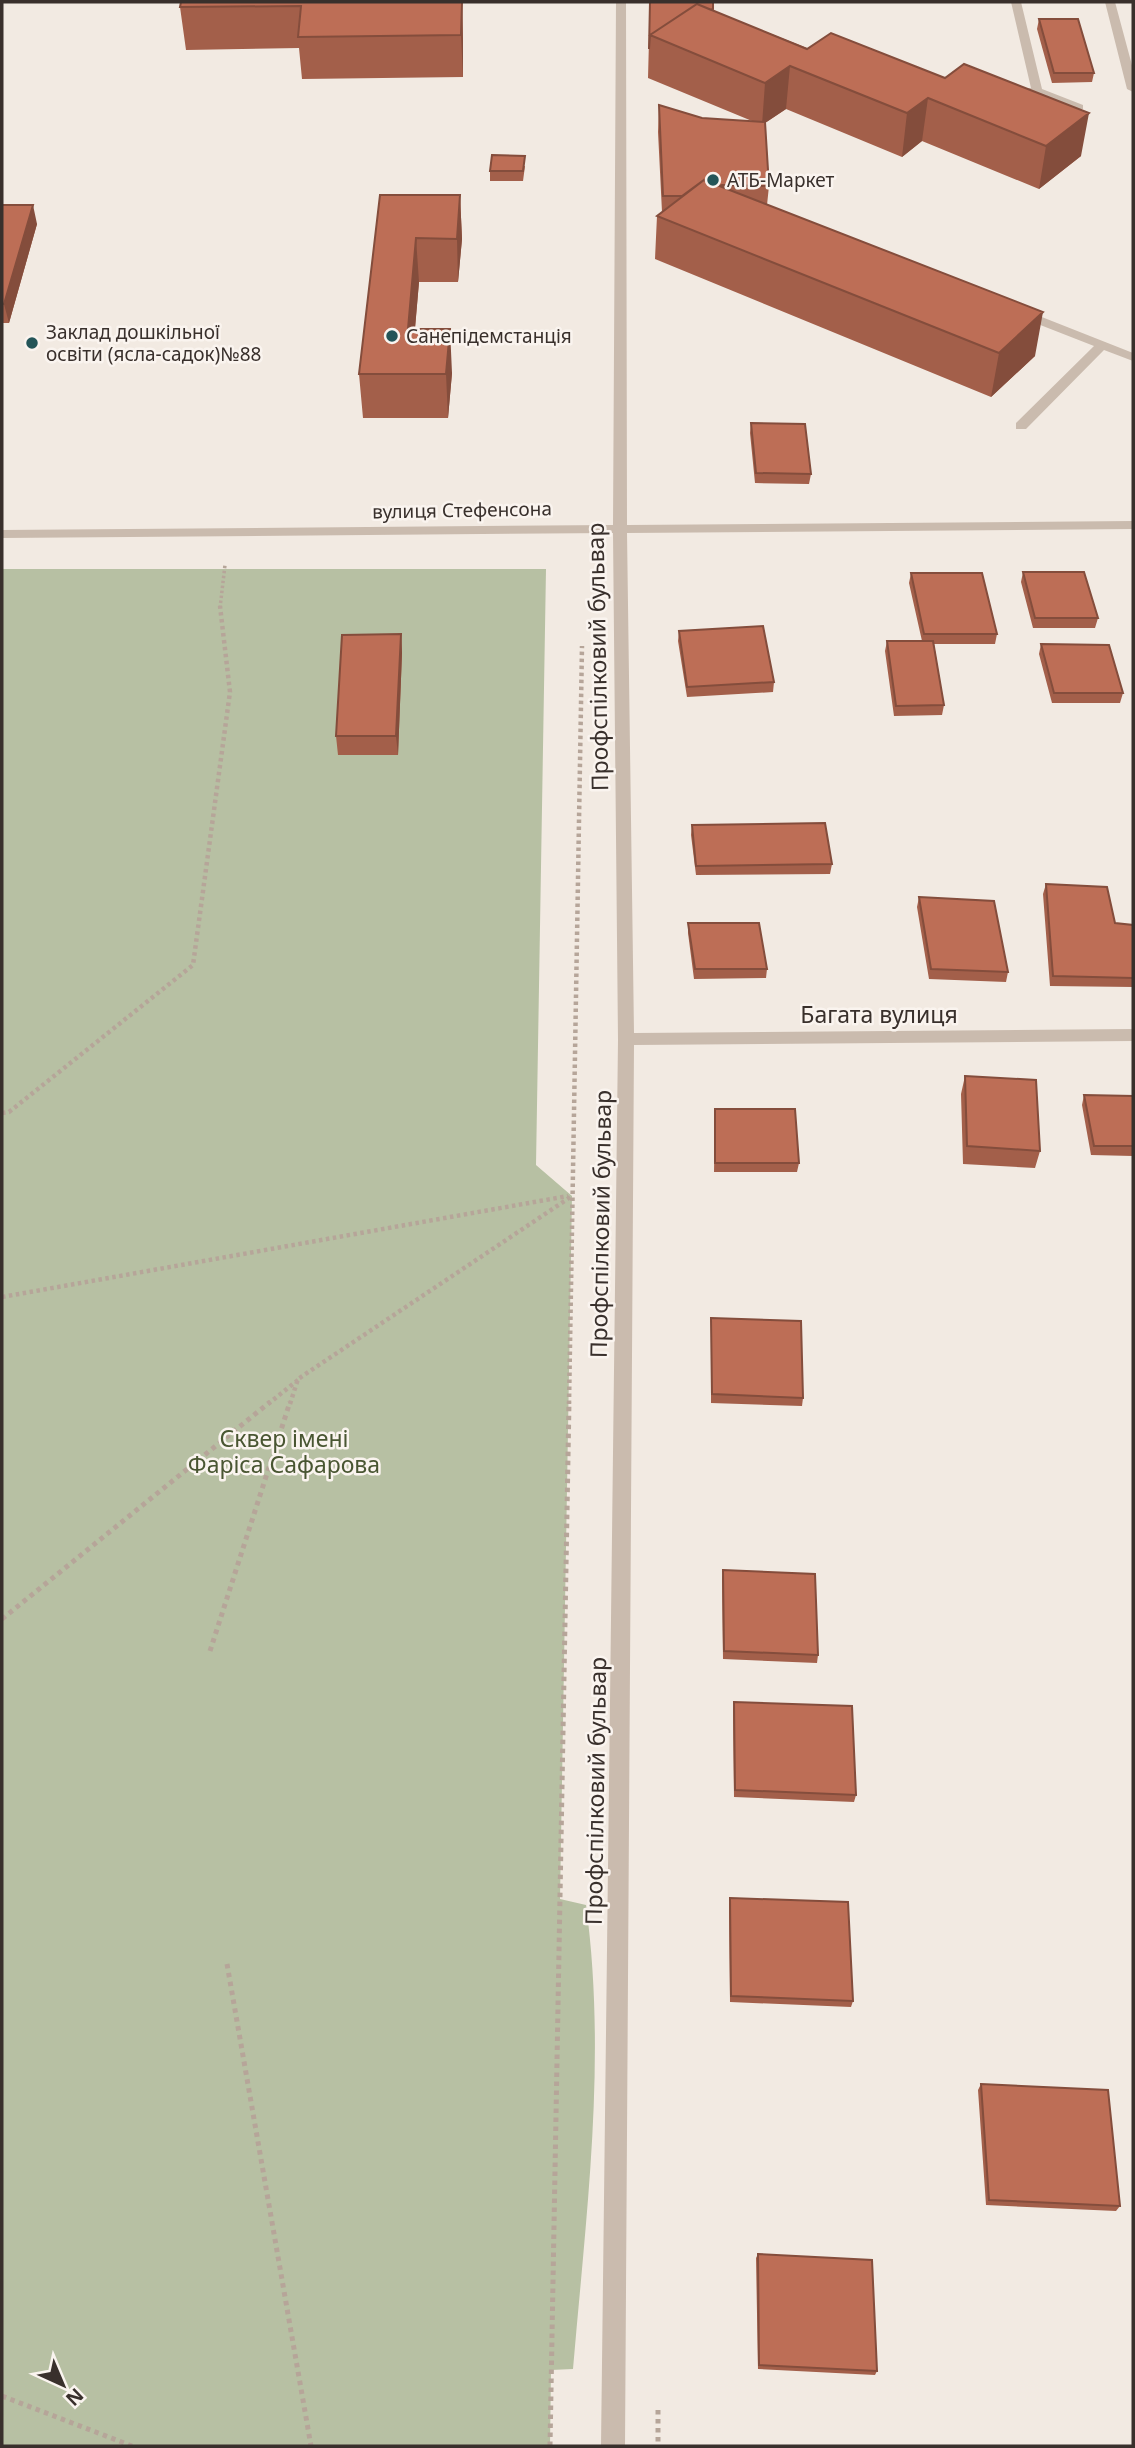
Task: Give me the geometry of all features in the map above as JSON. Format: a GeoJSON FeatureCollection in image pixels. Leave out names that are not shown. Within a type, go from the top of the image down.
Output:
{"type":"FeatureCollection","features":[{"type":"Feature","properties":{"kind":"street","name":"Профспілковий бульвар"},"geometry":{"type":"LineString","coordinates":[[613,2446],[626,1040],[620,528],[621,2]]}},
{"type":"Feature","properties":{"kind":"street"},"geometry":{"type":"LineString","coordinates":[[1016,2],[1038,91]]}},
{"type":"Feature","properties":{"kind":"street"},"geometry":{"type":"LineString","coordinates":[[1110,2],[1133,89]]}},
{"type":"Feature","properties":{"kind":"street"},"geometry":{"type":"LineString","coordinates":[[1000,92],[1038,91],[1079,107]]}},
{"type":"Feature","properties":{"kind":"street"},"geometry":{"type":"LineString","coordinates":[[1012,309],[1133,357]]}},
{"type":"Feature","properties":{"kind":"street"},"geometry":{"type":"LineString","coordinates":[[1021,426],[1102,345]]}},
{"type":"Feature","properties":{"kind":"street","name":"вулиця Стефенсона"},"geometry":{"type":"LineString","coordinates":[[2,534],[1133,525]]}},
{"type":"Feature","properties":{"kind":"street","name":"Багата вулиця"},"geometry":{"type":"LineString","coordinates":[[626,1040],[652,1037],[1133,1035]]}},
{"type":"Feature","properties":{"kind":"path"},"geometry":{"type":"LineString","coordinates":[[2,1113],[9,1112],[193,965],[230,692],[219,613],[225,570],[224,532]]}},
{"type":"Feature","properties":{"kind":"path"},"geometry":{"type":"LineString","coordinates":[[550,2446],[582,639]]}},
{"type":"Feature","properties":{"kind":"path"},"geometry":{"type":"LineString","coordinates":[[2,1297],[572,1196]]}},
{"type":"Feature","properties":{"kind":"path"},"geometry":{"type":"LineString","coordinates":[[2,1619],[298,1379],[572,1196]]}},
{"type":"Feature","properties":{"kind":"path"},"geometry":{"type":"LineString","coordinates":[[210,1651],[298,1379]]}},
{"type":"Feature","properties":{"kind":"path"},"geometry":{"type":"LineString","coordinates":[[228,1964],[311,2446]]}},
{"type":"Feature","properties":{"kind":"path"},"geometry":{"type":"LineString","coordinates":[[2,2396],[132,2446]]}},
{"type":"Feature","properties":{"kind":"green space","name":"Сквер імені Фаріса Сафарова"},"geometry":{"type":"Polygon","coordinates":[[[2,569],[546,569],[536,1165],[572,1196],[560,1899],[586,1905],[595,2021],[592,2137],[573,2369],[551,2370],[550,2446],[2,2446],[2,569]]]}},
{"type":"Feature","properties":{"kind":"building"},"geometry":{"type":"Polygon","coordinates":[[[181,2],[462,2],[461,35],[298,37],[301,6],[180,7],[181,2]]]}},
{"type":"Feature","properties":{"kind":"building"},"geometry":{"type":"Polygon","coordinates":[[[650,2],[713,2],[713,9],[697,4],[650,35],[649,49],[650,2]]]}},
{"type":"Feature","properties":{"kind":"building"},"geometry":{"type":"Polygon","coordinates":[[[697,4],[807,49],[831,33],[945,78],[964,64],[1089,113],[1046,146],[928,98],[907,113],[790,66],[765,83],[650,35],[697,4]]]}},
{"type":"Feature","properties":{"kind":"building"},"geometry":{"type":"Polygon","coordinates":[[[1039,19],[1078,19],[1094,73],[1054,73],[1039,19]]]}},
{"type":"Feature","properties":{"kind":"building"},"geometry":{"type":"Polygon","coordinates":[[[659,105],[702,118],[765,122],[769,186],[720,186],[704,180],[682,196],[663,196],[659,105]]]}},
{"type":"Feature","properties":{"kind":"building"},"geometry":{"type":"Polygon","coordinates":[[[492,155],[525,156],[523,171],[490,171],[492,155]]]}},
{"type":"Feature","properties":{"kind":"building"},"geometry":{"type":"Polygon","coordinates":[[[704,180],[1043,312],[999,353],[657,216],[704,180]]]}},
{"type":"Feature","properties":{"kind":"building"},"geometry":{"type":"Polygon","coordinates":[[[380,195],[460,195],[457,239],[416,238],[408,329],[450,329],[446,374],[359,374],[380,195]]]}},
{"type":"Feature","properties":{"kind":"building"},"geometry":{"type":"Polygon","coordinates":[[[2,205],[33,205],[4,304],[2,304],[2,205]]]}},
{"type":"Feature","properties":{"kind":"building"},"geometry":{"type":"Polygon","coordinates":[[[751,423],[805,424],[811,474],[756,473],[751,423]]]}},
{"type":"Feature","properties":{"kind":"building"},"geometry":{"type":"Polygon","coordinates":[[[1023,572],[1084,572],[1098,618],[1035,618],[1023,572]]]}},
{"type":"Feature","properties":{"kind":"building"},"geometry":{"type":"Polygon","coordinates":[[[911,573],[982,573],[997,634],[924,634],[911,573]]]}},
{"type":"Feature","properties":{"kind":"building"},"geometry":{"type":"Polygon","coordinates":[[[763,626],[774,682],[687,687],[679,631],[763,626]]]}},
{"type":"Feature","properties":{"kind":"building"},"geometry":{"type":"Polygon","coordinates":[[[401,634],[396,736],[336,736],[342,635],[401,634]]]}},
{"type":"Feature","properties":{"kind":"building"},"geometry":{"type":"Polygon","coordinates":[[[887,641],[933,641],[944,705],[896,706],[887,641]]]}},
{"type":"Feature","properties":{"kind":"building"},"geometry":{"type":"Polygon","coordinates":[[[1041,644],[1109,645],[1123,693],[1054,693],[1041,644]]]}},
{"type":"Feature","properties":{"kind":"building"},"geometry":{"type":"Polygon","coordinates":[[[825,823],[832,864],[696,866],[692,825],[825,823]]]}},
{"type":"Feature","properties":{"kind":"building"},"geometry":{"type":"Polygon","coordinates":[[[1046,884],[1107,887],[1115,923],[1133,925],[1133,978],[1053,976],[1046,884]]]}},
{"type":"Feature","properties":{"kind":"building"},"geometry":{"type":"Polygon","coordinates":[[[919,897],[994,901],[1008,972],[931,969],[919,897]]]}},
{"type":"Feature","properties":{"kind":"building"},"geometry":{"type":"Polygon","coordinates":[[[688,923],[759,923],[767,969],[695,969],[688,923]]]}},
{"type":"Feature","properties":{"kind":"building"},"geometry":{"type":"Polygon","coordinates":[[[965,1076],[1036,1080],[1040,1151],[967,1146],[965,1076]]]}},
{"type":"Feature","properties":{"kind":"building"},"geometry":{"type":"Polygon","coordinates":[[[1084,1095],[1133,1096],[1133,1146],[1094,1146],[1084,1095]]]}},
{"type":"Feature","properties":{"kind":"building"},"geometry":{"type":"Polygon","coordinates":[[[715,1109],[795,1109],[799,1163],[715,1163],[715,1109]]]}},
{"type":"Feature","properties":{"kind":"building"},"geometry":{"type":"Polygon","coordinates":[[[711,1318],[801,1321],[803,1398],[712,1394],[711,1318]]]}},
{"type":"Feature","properties":{"kind":"building"},"geometry":{"type":"Polygon","coordinates":[[[723,1570],[815,1574],[818,1655],[724,1651],[723,1570]]]}},
{"type":"Feature","properties":{"kind":"building"},"geometry":{"type":"Polygon","coordinates":[[[734,1702],[852,1706],[856,1795],[735,1790],[734,1702]]]}},
{"type":"Feature","properties":{"kind":"building"},"geometry":{"type":"Polygon","coordinates":[[[730,1898],[848,1902],[853,2001],[731,1996],[730,1898]]]}},
{"type":"Feature","properties":{"kind":"building"},"geometry":{"type":"Polygon","coordinates":[[[981,2084],[1108,2090],[1120,2206],[989,2200],[981,2084]]]}},
{"type":"Feature","properties":{"kind":"building"},"geometry":{"type":"Polygon","coordinates":[[[758,2254],[872,2260],[877,2371],[759,2365],[758,2254]]]}},
{"type":"Feature","properties":{"kind":"place","name":"АТБ-Маркет"},"geometry":{"type":"Point","coordinates":[713,180]}},
{"type":"Feature","properties":{"kind":"place","name":"Санепідемстанція"},"geometry":{"type":"Point","coordinates":[392,336]}},
{"type":"Feature","properties":{"kind":"place","name":"Заклад дошкільної освіти (ясла-садок)№88"},"geometry":{"type":"Point","coordinates":[32,343]}}]}
